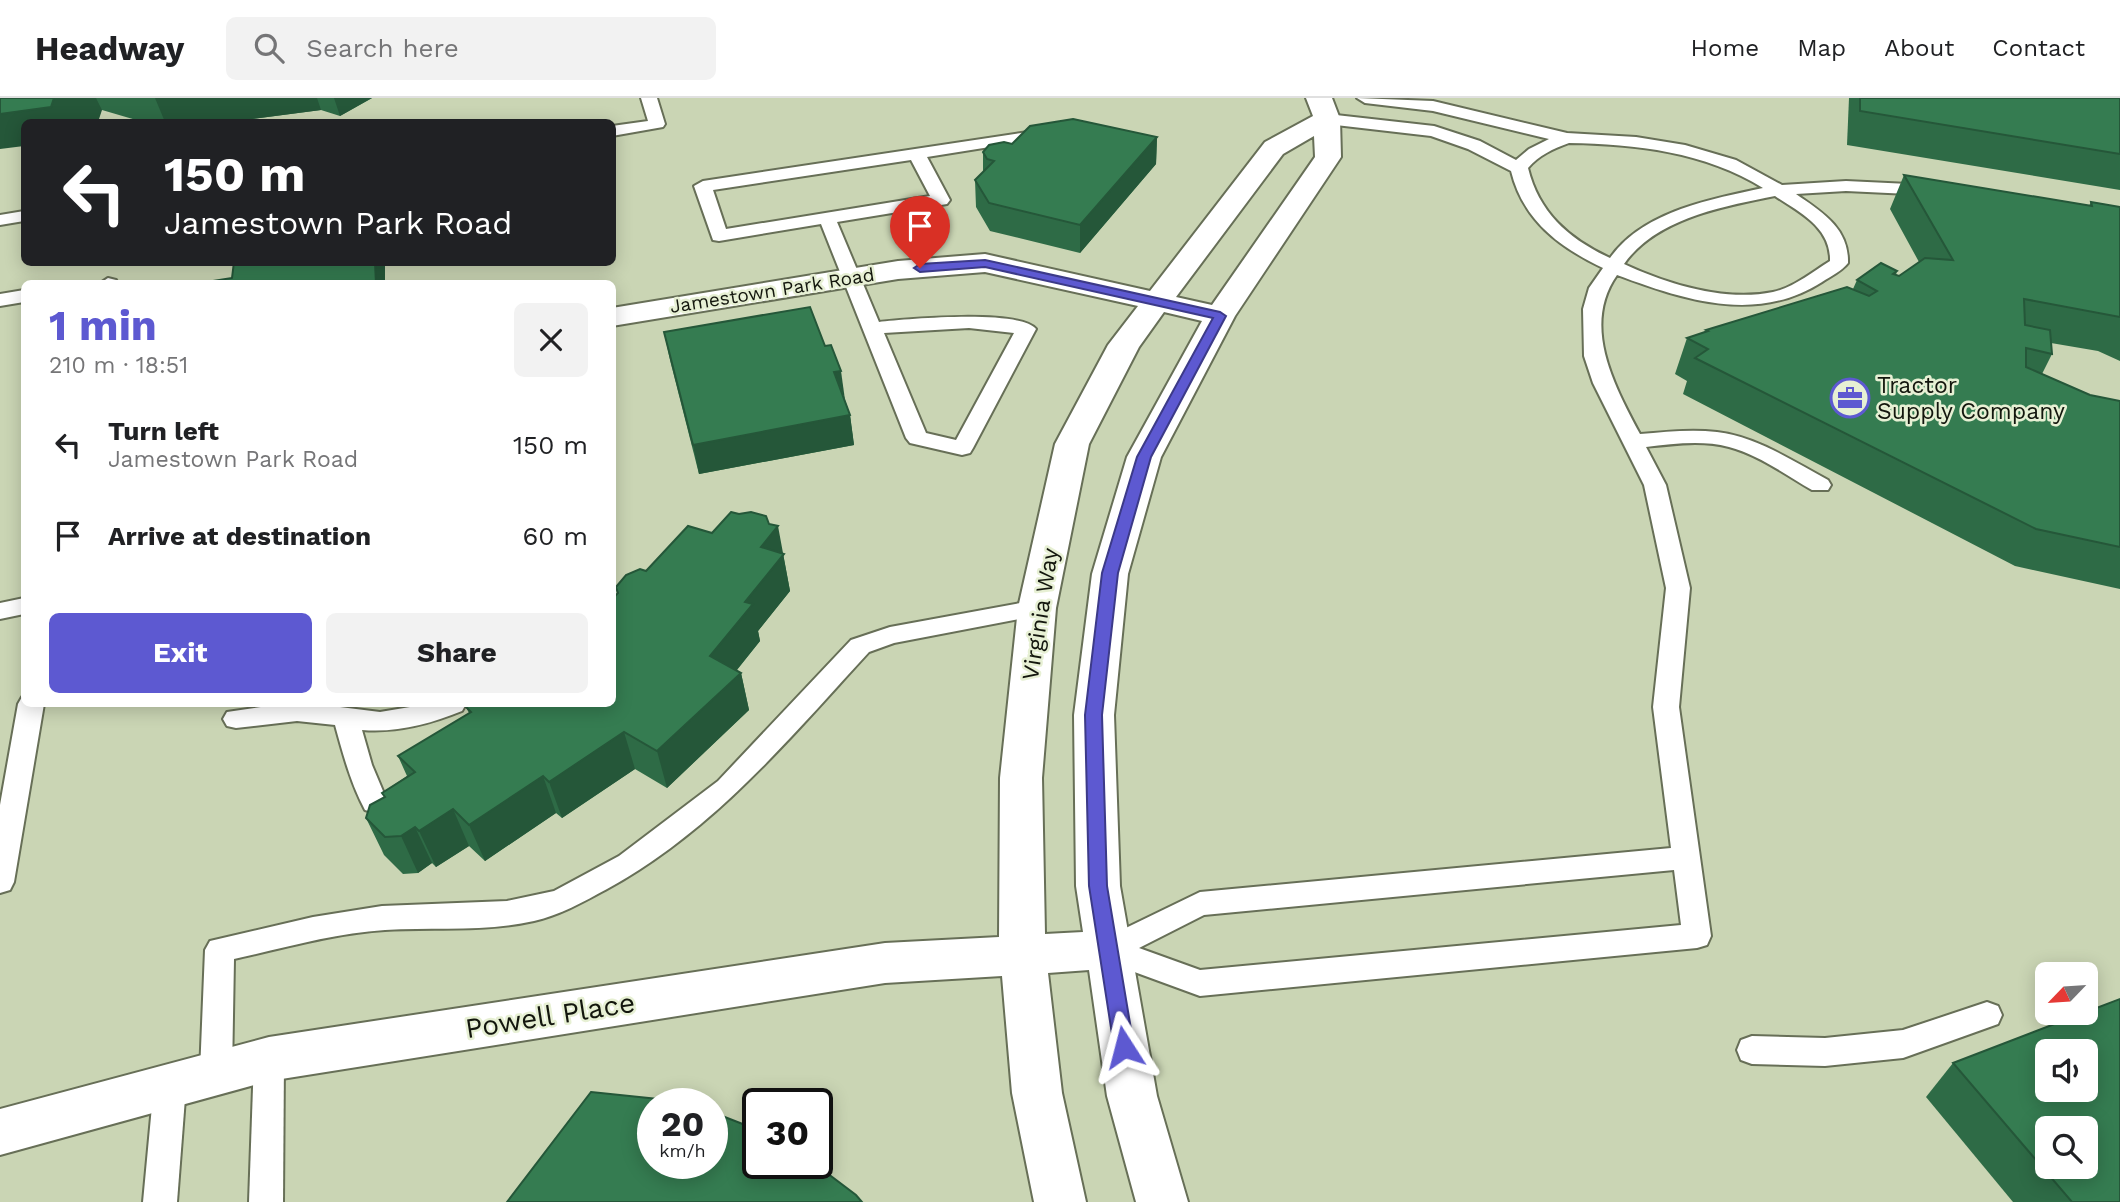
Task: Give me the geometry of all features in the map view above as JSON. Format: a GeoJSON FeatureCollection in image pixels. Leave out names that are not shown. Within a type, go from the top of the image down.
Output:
{"type":"FeatureCollection","features":[{"type":"Feature","properties":{"kind":"street","name":"Virginia Way"},"geometry":{"type":"LineString","coordinates":[[1060,1202],[1037,1093],[1023,955],[1020,886],[1021,778],[1037,608],[1072,444],[1124,345],[1275,148],[1323,108]]}},
{"type":"Feature","properties":{"kind":"street"},"geometry":{"type":"LineString","coordinates":[[1162,1202],[1132,1096],[1098,886],[1094,715],[1110,573],[1144,457],[1220,316],[1328,157],[1323,108]]}},
{"type":"Feature","properties":{"kind":"street","name":"Jamestown Park Road"},"geometry":{"type":"LineString","coordinates":[[616,316],[898,270],[985,263],[1220,316]]}},
{"type":"Feature","properties":{"kind":"street","name":"Powell Place"},"geometry":{"type":"LineString","coordinates":[[0,1132],[269,1059],[886,963],[1109,950]]}},
{"type":"Feature","properties":{"kind":"lane"},"geometry":{"type":"LineString","coordinates":[[616,130],[657,124],[649,98]]}},
{"type":"Feature","properties":{"kind":"lane"},"geometry":{"type":"LineString","coordinates":[[1323,108],[1434,131],[1474,145],[1519,168],[1529,196],[1546,223],[1572,244],[1644,278],[1717,298],[1754,301],[1787,295],[1839,263],[1840,244],[1821,220],[1778,190],[1741,169],[1688,153],[1630,142],[1567,138],[1433,106],[1365,98]]}},
{"type":"Feature","properties":{"kind":"lane"},"geometry":{"type":"LineString","coordinates":[[916,153],[941,200],[719,236],[703,186],[916,153],[1041,135]]}},
{"type":"Feature","properties":{"kind":"lane"},"geometry":{"type":"LineString","coordinates":[[1519,168],[1525,158],[1537,150],[1567,138]]}},
{"type":"Feature","properties":{"kind":"lane"},"geometry":{"type":"LineString","coordinates":[[1109,950],[1200,984],[1697,936],[1666,707],[1678,588],[1655,485],[1603,383],[1594,356],[1593,309],[1598,288],[1612,265],[1637,242],[1671,220],[1721,202],[1778,190],[1846,186],[1950,192]]}},
{"type":"Feature","properties":{"kind":"lane"},"geometry":{"type":"LineString","coordinates":[[0,220],[21,216]]}},
{"type":"Feature","properties":{"kind":"lane"},"geometry":{"type":"LineString","coordinates":[[827,218],[918,438],[962,448],[1026,329],[956,320],[874,329]]}},
{"type":"Feature","properties":{"kind":"lane"},"geometry":{"type":"LineString","coordinates":[[0,300],[21,296]]}},
{"type":"Feature","properties":{"kind":"lane"},"geometry":{"type":"LineString","coordinates":[[1634,442],[1693,437],[1732,441],[1754,449],[1820,485]]}},
{"type":"Feature","properties":{"kind":"lane"},"geometry":{"type":"LineString","coordinates":[[0,611],[21,607]]}},
{"type":"Feature","properties":{"kind":"lane"},"geometry":{"type":"LineString","coordinates":[[216,1073],[220,950],[313,929],[382,918],[507,913],[534,909],[565,899],[629,863],[727,788],[860,646],[873,640],[1037,608]]}},
{"type":"Feature","properties":{"kind":"lane"},"geometry":{"type":"LineString","coordinates":[[0,882],[30,707]]}},
{"type":"Feature","properties":{"kind":"lane"},"geometry":{"type":"LineString","coordinates":[[236,719],[282,712],[308,712],[370,722],[421,715],[444,707]]}},
{"type":"Feature","properties":{"kind":"lane"},"geometry":{"type":"LineString","coordinates":[[345,717],[359,765],[376,803]]}},
{"type":"Feature","properties":{"kind":"lane"},"geometry":{"type":"LineString","coordinates":[[1109,950],[1200,904],[1687,858]]}},
{"type":"Feature","properties":{"kind":"lane"},"geometry":{"type":"LineString","coordinates":[[1752,1050],[1825,1052],[1903,1044],[1987,1015]]}},
{"type":"Feature","properties":{"kind":"lane"},"geometry":{"type":"LineString","coordinates":[[266,1202],[269,1059]]}},
{"type":"Feature","properties":{"kind":"lane"},"geometry":{"type":"LineString","coordinates":[[160,1202],[170,1085]]}},
{"type":"Feature","properties":{"kind":"shaded area"},"geometry":{"type":"Polygon","coordinates":[[[0,98],[2120,98],[2120,1202],[0,1202],[0,98]]]}},
{"type":"Feature","properties":{"kind":"building"},"geometry":{"type":"Polygon","coordinates":[[[0,98],[54,98],[51,107],[0,114],[0,98]]]}},
{"type":"Feature","properties":{"kind":"building"},"geometry":{"type":"Polygon","coordinates":[[[1860,98],[2120,98],[2120,154],[1860,111],[1860,98]]]}},
{"type":"Feature","properties":{"kind":"building"},"geometry":{"type":"Polygon","coordinates":[[[1073,119],[1157,137],[1080,225],[989,203],[975,180],[994,161],[987,159],[983,152],[989,145],[1004,142],[1012,144],[1030,126],[1073,119]]]}},
{"type":"Feature","properties":{"kind":"building","name":"Tractor Supply Company"},"geometry":{"type":"Polygon","coordinates":[[[1904,175],[2092,206],[2091,202],[2120,207],[2120,317],[2024,299],[2025,325],[2050,330],[2052,354],[2026,348],[2026,367],[2090,395],[2120,401],[2120,547],[2036,529],[1695,358],[1708,349],[1687,338],[1708,331],[1706,330],[1847,287],[1869,296],[1877,291],[1857,280],[1881,263],[1897,271],[1893,274],[1899,276],[1925,258],[1953,260],[1904,175]]]}},
{"type":"Feature","properties":{"kind":"building"},"geometry":{"type":"Polygon","coordinates":[[[234,266],[375,266],[376,280],[219,280],[232,278],[234,266]]]}},
{"type":"Feature","properties":{"kind":"building"},"geometry":{"type":"Polygon","coordinates":[[[810,307],[825,346],[831,345],[841,371],[834,372],[850,415],[693,445],[664,332],[810,307]]]}},
{"type":"Feature","properties":{"kind":"building"},"geometry":{"type":"Polygon","coordinates":[[[731,512],[751,512],[766,516],[769,524],[778,526],[761,547],[784,554],[745,602],[753,604],[710,656],[741,673],[657,751],[624,732],[549,782],[543,776],[469,825],[453,809],[419,831],[415,827],[401,836],[385,837],[366,818],[370,805],[385,797],[382,793],[415,772],[398,756],[471,712],[466,707],[616,707],[616,587],[626,575],[640,569],[646,571],[688,526],[712,533],[731,512]]]}},
{"type":"Feature","properties":{"kind":"building"},"geometry":{"type":"Polygon","coordinates":[[[2120,999],[2120,1202],[2072,1202],[2052,1179],[2098,1179],[2098,1116],[2035,1116],[2035,1159],[1953,1063],[2049,1026],[2098,1026],[2098,1007],[2120,999]]]}},
{"type":"Feature","properties":{"kind":"building"},"geometry":{"type":"Polygon","coordinates":[[[591,1092],[637,1097],[637,1179],[728,1179],[728,1118],[742,1124],[742,1179],[833,1178],[862,1202],[507,1202],[591,1092]]]}},
{"type":"Feature","properties":{"kind":"place","name":"Tractor Supply Company"},"geometry":{"type":"Point","coordinates":[1850,398]}},
{"type":"Feature","properties":{"kind":"route"},"geometry":{"type":"LineString","coordinates":[[920,268],[985,263],[1220,316],[1144,457],[1110,573],[1094,715],[1098,886],[1124,1047]]}}]}
